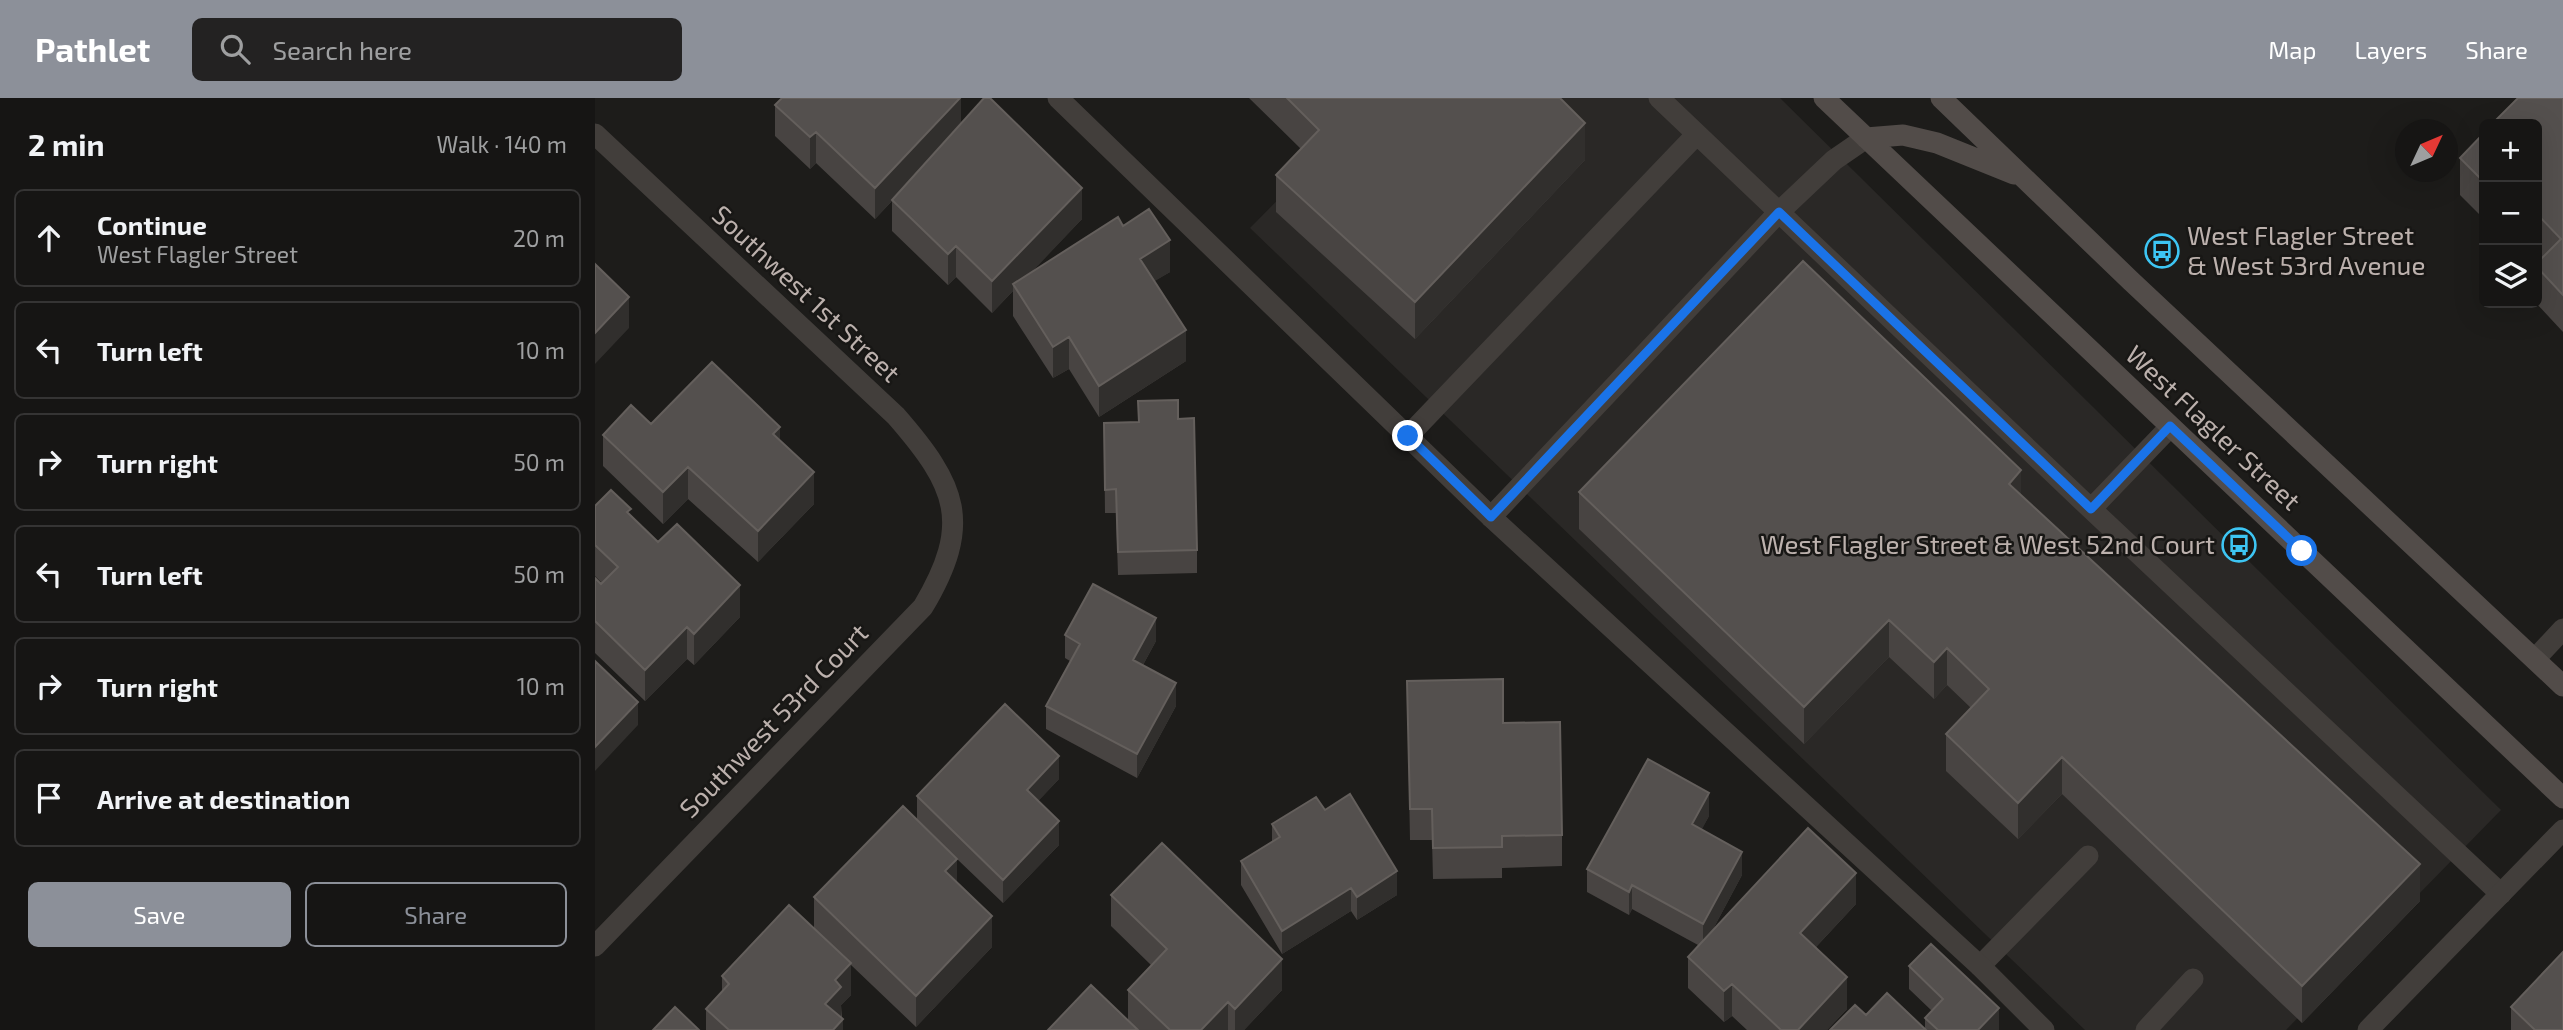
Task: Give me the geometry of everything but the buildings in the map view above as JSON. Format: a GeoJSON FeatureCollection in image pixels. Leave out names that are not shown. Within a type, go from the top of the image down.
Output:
{"type":"FeatureCollection","features":[{"type":"Feature","properties":{"kind":"main road","name":"West Flagler Street"},"geometry":{"type":"LineString","coordinates":[[1824,98],[2563,798]]}},
{"type":"Feature","properties":{"kind":"main road","name":"West Flagler Street"},"geometry":{"type":"LineString","coordinates":[[1941,98],[2267,410],[2563,686]]}},
{"type":"Feature","properties":{"kind":"main road"},"geometry":{"type":"LineString","coordinates":[[1866,138],[1903,135],[1937,144],[2023,177]]}},
{"type":"Feature","properties":{"kind":"street"},"geometry":{"type":"LineString","coordinates":[[1058,98],[1491,517],[1980,966],[2044,1030]]}},
{"type":"Feature","properties":{"kind":"street"},"geometry":{"type":"LineString","coordinates":[[1659,98],[2501,894]]}},
{"type":"Feature","properties":{"kind":"street","name":"Southwest 1st Street"},"geometry":{"type":"LineString","coordinates":[[595,134],[896,416],[936,469],[947,490],[953,513]]}},
{"type":"Feature","properties":{"kind":"street"},"geometry":{"type":"LineString","coordinates":[[1408,436],[1697,134]]}},
{"type":"Feature","properties":{"kind":"street"},"geometry":{"type":"LineString","coordinates":[[1491,517],[1779,212],[1834,160],[1866,138]]}},
{"type":"Feature","properties":{"kind":"street"},"geometry":{"type":"LineString","coordinates":[[2091,509],[2170,426]]}},
{"type":"Feature","properties":{"kind":"street","name":"Southwest 53rd Court"},"geometry":{"type":"LineString","coordinates":[[595,946],[923,607],[946,566],[953,539],[953,513]]}},
{"type":"Feature","properties":{"kind":"street"},"geometry":{"type":"LineString","coordinates":[[2535,659],[2563,629]]}},
{"type":"Feature","properties":{"kind":"street"},"geometry":{"type":"LineString","coordinates":[[2368,1030],[2563,830]]}},
{"type":"Feature","properties":{"kind":"street"},"geometry":{"type":"LineString","coordinates":[[1980,966],[2088,856]]}},
{"type":"Feature","properties":{"kind":"street"},"geometry":{"type":"LineString","coordinates":[[2146,1030],[2193,979]]}},
{"type":"Feature","properties":{"kind":"shaded area"},"geometry":{"type":"Polygon","coordinates":[[[1378,98],[1780,98],[2501,810],[2286,1030],[2085,1030],[1250,228],[1378,98]]]}},
{"type":"Feature","properties":{"kind":"place","name":"West Flagler Street & West 53rd Avenue"},"geometry":{"type":"Point","coordinates":[2162,251]}},
{"type":"Feature","properties":{"kind":"place","name":"West Flagler Street & West 52nd Court"},"geometry":{"type":"Point","coordinates":[2239,545]}},
{"type":"Feature","properties":{"kind":"route"},"geometry":{"type":"LineString","coordinates":[[1408,436],[1491,517],[1779,212],[2091,509],[2170,426],[2302,551]]}}]}
